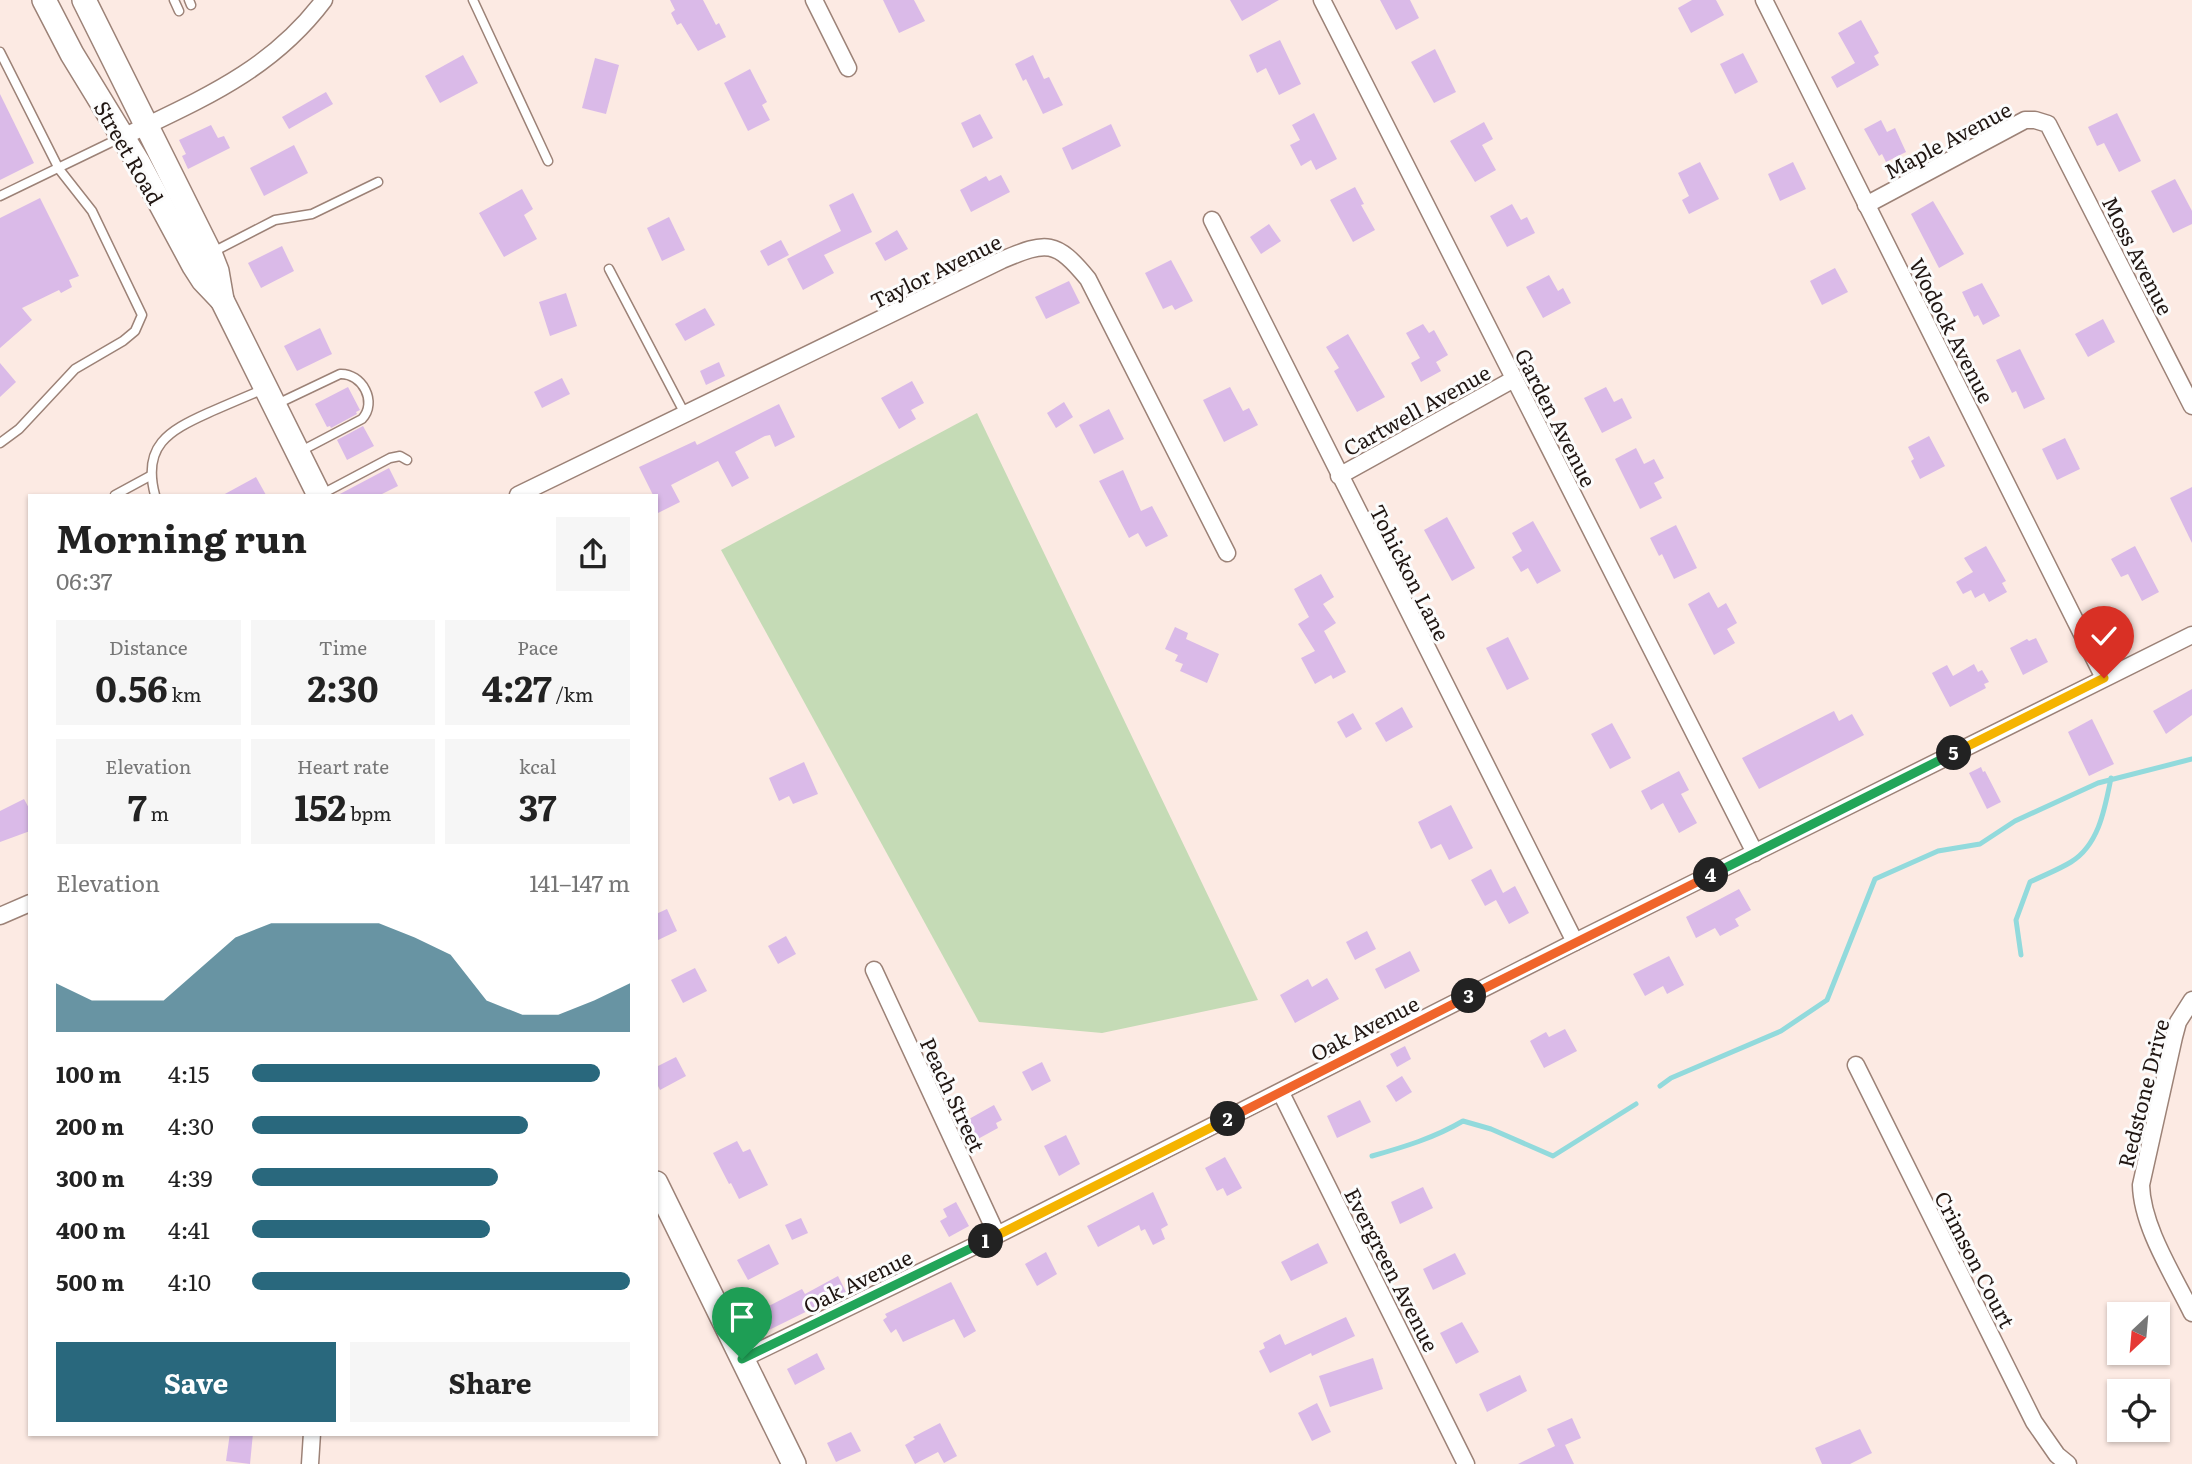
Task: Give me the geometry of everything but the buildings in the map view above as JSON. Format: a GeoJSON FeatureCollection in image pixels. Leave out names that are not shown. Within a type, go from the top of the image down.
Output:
{"type":"FeatureCollection","features":[{"type":"Feature","properties":{"kind":"main road","name":"Street Road"},"geometry":{"type":"LineString","coordinates":[[44,0],[121,138],[201,258],[217,271],[222,300],[319,494]]}},
{"type":"Feature","properties":{"kind":"main road","name":"Street Road"},"geometry":{"type":"LineString","coordinates":[[84,0],[146,126],[201,258]]}},
{"type":"Feature","properties":{"kind":"main road"},"geometry":{"type":"LineString","coordinates":[[658,1187],[794,1464]]}},
{"type":"Feature","properties":{"kind":"street"},"geometry":{"type":"LineString","coordinates":[[121,138],[231,84],[265,62],[294,36],[324,0]]}},
{"type":"Feature","properties":{"kind":"street"},"geometry":{"type":"LineString","coordinates":[[814,0],[848,68]]}},
{"type":"Feature","properties":{"kind":"street","name":"Garden Avenue"},"geometry":{"type":"LineString","coordinates":[[1322,0],[1755,853]]}},
{"type":"Feature","properties":{"kind":"street","name":"Wodock Avenue"},"geometry":{"type":"LineString","coordinates":[[1764,0],[2104,678]]}},
{"type":"Feature","properties":{"kind":"street","name":"Maple Avenue"},"geometry":{"type":"LineString","coordinates":[[1866,205],[2025,120],[2048,124]]}},
{"type":"Feature","properties":{"kind":"street","name":"Moss Avenue"},"geometry":{"type":"LineString","coordinates":[[2048,124],[2192,406]]}},
{"type":"Feature","properties":{"kind":"street","name":"Tohickon Lane"},"geometry":{"type":"LineString","coordinates":[[1212,220],[1575,942]]}},
{"type":"Feature","properties":{"kind":"street","name":"Taylor Avenue"},"geometry":{"type":"LineString","coordinates":[[520,494],[1002,260],[1032,247],[1045,246],[1058,250],[1074,261],[1088,279],[1227,553]]}},
{"type":"Feature","properties":{"kind":"street","name":"Cartwell Avenue"},"geometry":{"type":"LineString","coordinates":[[1339,475],[1514,379]]}},
{"type":"Feature","properties":{"kind":"street","name":"Oak Avenue"},"geometry":{"type":"LineString","coordinates":[[742,1359],[997,1235],[1575,942],[2192,635]]}},
{"type":"Feature","properties":{"kind":"street"},"geometry":{"type":"LineString","coordinates":[[0,916],[28,904]]}},
{"type":"Feature","properties":{"kind":"street","name":"Peach Street"},"geometry":{"type":"LineString","coordinates":[[874,970],[997,1235]]}},
{"type":"Feature","properties":{"kind":"street","name":"Redstone Drive"},"geometry":{"type":"LineString","coordinates":[[2192,1000],[2178,1023],[2174,1037],[2141,1185],[2141,1199],[2150,1224],[2192,1313]]}},
{"type":"Feature","properties":{"kind":"street","name":"Crimson Court"},"geometry":{"type":"LineString","coordinates":[[1856,1065],[2034,1422],[2057,1455],[2068,1464]]}},
{"type":"Feature","properties":{"kind":"street","name":"Evergreen Avenue"},"geometry":{"type":"LineString","coordinates":[[1281,1093],[1466,1464]]}},
{"type":"Feature","properties":{"kind":"street"},"geometry":{"type":"LineString","coordinates":[[310,1464],[312,1436]]}},
{"type":"Feature","properties":{"kind":"lane"},"geometry":{"type":"LineString","coordinates":[[174,0],[179,11]]}},
{"type":"Feature","properties":{"kind":"lane"},"geometry":{"type":"LineString","coordinates":[[473,0],[548,161]]}},
{"type":"Feature","properties":{"kind":"lane"},"geometry":{"type":"LineString","coordinates":[[0,52],[59,169],[92,211],[142,315],[135,331],[75,369],[19,429],[0,443]]}},
{"type":"Feature","properties":{"kind":"lane"},"geometry":{"type":"LineString","coordinates":[[0,196],[121,138]]}},
{"type":"Feature","properties":{"kind":"lane"},"geometry":{"type":"LineString","coordinates":[[201,258],[275,220],[312,214],[378,182]]}},
{"type":"Feature","properties":{"kind":"lane"},"geometry":{"type":"LineString","coordinates":[[609,269],[685,414]]}},
{"type":"Feature","properties":{"kind":"lane"},"geometry":{"type":"LineString","coordinates":[[155,494],[150,476],[152,462],[162,440],[177,427],[340,374],[350,374],[358,378],[371,405],[369,412],[362,419],[298,452]]}},
{"type":"Feature","properties":{"kind":"lane"},"geometry":{"type":"LineString","coordinates":[[322,494],[390,458],[401,456],[407,460]]}},
{"type":"Feature","properties":{"kind":"lane"},"geometry":{"type":"LineString","coordinates":[[117,494],[150,476]]}},
{"type":"Feature","properties":{"kind":"green space"},"geometry":{"type":"Polygon","coordinates":[[[977,413],[1258,1000],[1102,1033],[979,1022],[721,550],[977,413]]]}},
{"type":"Feature","properties":{"kind":"waterway"},"geometry":{"type":"LineString","coordinates":[[1660,1086],[1671,1078],[1781,1031],[1827,1000],[1875,879],[1938,851],[1980,844],[2015,821],[2098,783],[2192,759]]}},
{"type":"Feature","properties":{"kind":"waterway"},"geometry":{"type":"LineString","coordinates":[[2021,955],[2016,920],[2030,882],[2081,855],[2099,825],[2111,778]]}},
{"type":"Feature","properties":{"kind":"waterway"},"geometry":{"type":"LineString","coordinates":[[1372,1156],[1430,1137],[1463,1121],[1491,1129],[1553,1156],[1636,1104]]}},
{"type":"Feature","properties":{"kind":"route"},"geometry":{"type":"LineString","coordinates":[[742,1359],[997,1235],[2104,678]]}}]}
